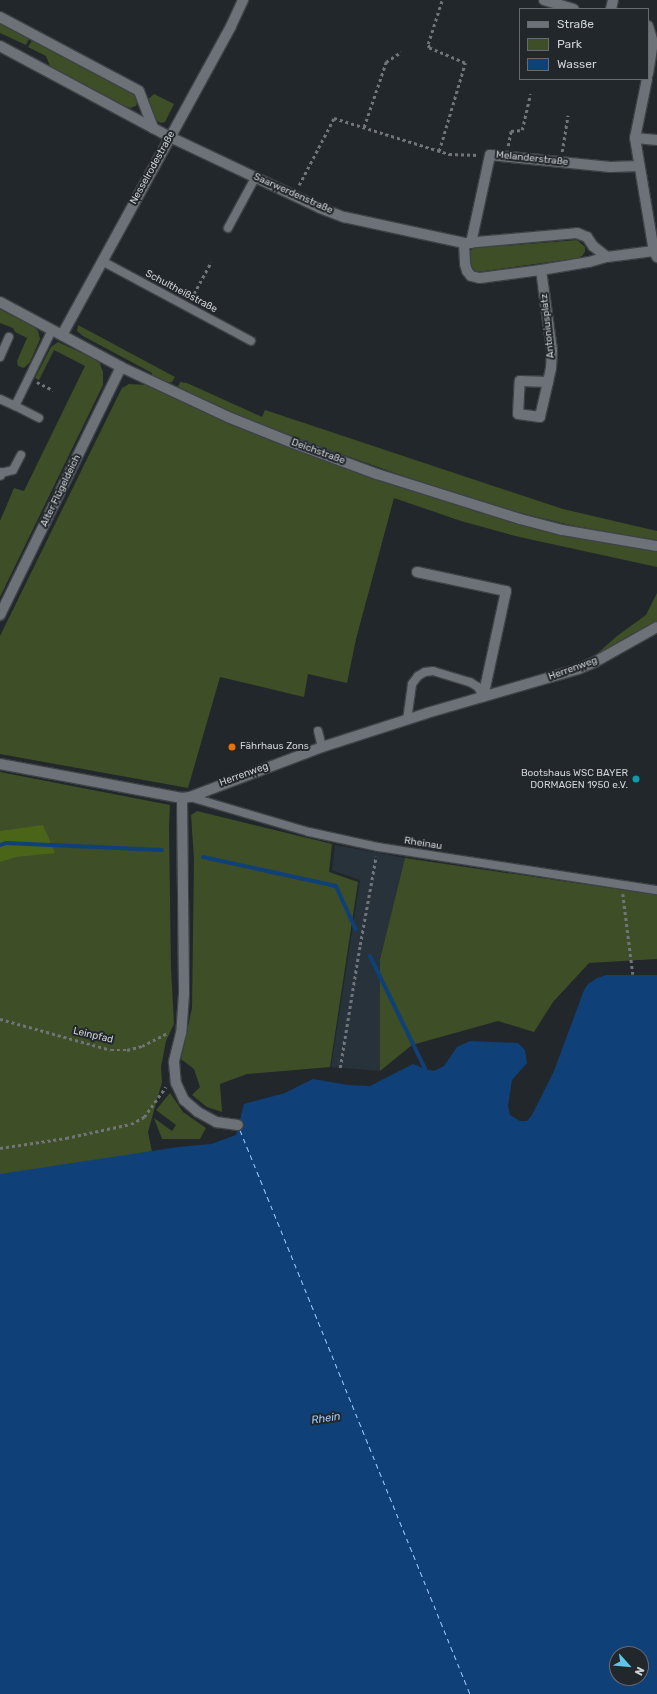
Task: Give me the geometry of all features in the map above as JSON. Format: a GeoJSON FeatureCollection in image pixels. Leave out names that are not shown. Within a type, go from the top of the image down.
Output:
{"type":"FeatureCollection","features":[{"type":"Feature","properties":{"kind":"street","name":"Nesselrodestraße"},"geometry":{"type":"LineString","coordinates":[[62,335],[231,26],[243,0]]}},
{"type":"Feature","properties":{"kind":"street"},"geometry":{"type":"LineString","coordinates":[[544,0],[571,8]]}},
{"type":"Feature","properties":{"kind":"street"},"geometry":{"type":"LineString","coordinates":[[0,17],[139,91],[153,128]]}},
{"type":"Feature","properties":{"kind":"street"},"geometry":{"type":"LineString","coordinates":[[649,29],[653,42],[649,68]]}},
{"type":"Feature","properties":{"kind":"street","name":"Saarwerdenstraße"},"geometry":{"type":"LineString","coordinates":[[0,46],[170,137],[294,196],[344,217],[468,243],[577,234],[587,236],[593,246],[607,256]]}},
{"type":"Feature","properties":{"kind":"street"},"geometry":{"type":"LineString","coordinates":[[468,243],[465,264],[467,271],[471,276],[480,278],[589,262],[607,256],[656,254],[635,138],[647,80]]}},
{"type":"Feature","properties":{"kind":"street"},"geometry":{"type":"LineString","coordinates":[[635,138],[657,140]]}},
{"type":"Feature","properties":{"kind":"street","name":"Melanderstraße"},"geometry":{"type":"LineString","coordinates":[[468,243],[490,155],[610,167],[639,166]]}},
{"type":"Feature","properties":{"kind":"street","name":"Antoniusplatz"},"geometry":{"type":"LineString","coordinates":[[541,270],[552,350],[548,382]]}},
{"type":"Feature","properties":{"kind":"street","name":"Deichstraße"},"geometry":{"type":"LineString","coordinates":[[0,302],[121,367],[228,417],[293,443],[377,474],[520,520],[562,530],[657,546]]}},
{"type":"Feature","properties":{"kind":"street","name":"Alter Flügeldeich"},"geometry":{"type":"LineString","coordinates":[[0,615],[121,367]]}},
{"type":"Feature","properties":{"kind":"street"},"geometry":{"type":"LineString","coordinates":[[417,572],[506,591],[483,698]]}},
{"type":"Feature","properties":{"kind":"street","name":"Herrenweg"},"geometry":{"type":"LineString","coordinates":[[186,797],[322,747],[595,662],[657,626]]}},
{"type":"Feature","properties":{"kind":"street"},"geometry":{"type":"LineString","coordinates":[[0,764],[186,797],[184,994],[181,1033],[174,1062],[171,1085],[184,1100],[198,1112],[216,1122],[238,1125]]}},
{"type":"Feature","properties":{"kind":"lane"},"geometry":{"type":"LineString","coordinates":[[228,228],[255,178]]}},
{"type":"Feature","properties":{"kind":"lane","name":"Schultheißstraße"},"geometry":{"type":"LineString","coordinates":[[102,260],[250,341]]}},
{"type":"Feature","properties":{"kind":"lane"},"geometry":{"type":"LineString","coordinates":[[15,406],[52,330]]}},
{"type":"Feature","properties":{"kind":"lane"},"geometry":{"type":"LineString","coordinates":[[0,357],[9,337]]}},
{"type":"Feature","properties":{"kind":"lane"},"geometry":{"type":"LineString","coordinates":[[0,399],[39,418]]}},
{"type":"Feature","properties":{"kind":"lane"},"geometry":{"type":"LineString","coordinates":[[0,474],[13,470],[20,455]]}},
{"type":"Feature","properties":{"kind":"lane"},"geometry":{"type":"LineString","coordinates":[[407,720],[412,684],[418,676],[425,672],[433,671],[470,682],[478,687],[483,698]]}},
{"type":"Feature","properties":{"kind":"lane"},"geometry":{"type":"LineString","coordinates":[[318,731],[322,747]]}},
{"type":"Feature","properties":{"kind":"lane","name":"Rheinau"},"geometry":{"type":"LineString","coordinates":[[186,797],[309,832],[378,847],[657,890]]}},
{"type":"Feature","properties":{"kind":"path"},"geometry":{"type":"LineString","coordinates":[[439,151],[465,63],[430,48],[428,44],[442,0]]}},
{"type":"Feature","properties":{"kind":"path"},"geometry":{"type":"LineString","coordinates":[[364,127],[386,62],[401,52]]}},
{"type":"Feature","properties":{"kind":"path"},"geometry":{"type":"LineString","coordinates":[[506,157],[511,131],[522,130],[530,94]]}},
{"type":"Feature","properties":{"kind":"path"},"geometry":{"type":"LineString","coordinates":[[560,162],[568,115]]}},
{"type":"Feature","properties":{"kind":"path"},"geometry":{"type":"LineString","coordinates":[[294,196],[334,118],[449,154],[490,155]]}},
{"type":"Feature","properties":{"kind":"path"},"geometry":{"type":"LineString","coordinates":[[187,306],[212,262]]}},
{"type":"Feature","properties":{"kind":"path"},"geometry":{"type":"LineString","coordinates":[[29,378],[53,390]]}},
{"type":"Feature","properties":{"kind":"path"},"geometry":{"type":"LineString","coordinates":[[340,1068],[378,847]]}},
{"type":"Feature","properties":{"kind":"path"},"geometry":{"type":"LineString","coordinates":[[623,901],[633,974]]}},
{"type":"Feature","properties":{"kind":"path","name":"Leinpfad"},"geometry":{"type":"LineString","coordinates":[[0,1020],[111,1050],[127,1050],[142,1046],[171,1031],[181,1033]]}},
{"type":"Feature","properties":{"kind":"path"},"geometry":{"type":"LineString","coordinates":[[0,1148],[66,1138],[131,1124],[144,1117],[171,1085]]}},
{"type":"Feature","properties":{"kind":"shaded area"},"geometry":{"type":"Polygon","coordinates":[[[335,845],[405,858],[380,959],[380,1071],[331,1067],[360,880],[332,870],[335,845]]]}},
{"type":"Feature","properties":{"kind":"green space"},"geometry":{"type":"Polygon","coordinates":[[[0,21],[30,37],[26,45],[0,33],[0,21]]]}},
{"type":"Feature","properties":{"kind":"green space"},"geometry":{"type":"Polygon","coordinates":[[[33,39],[134,92],[138,99],[136,106],[130,108],[123,105],[50,66],[46,56],[28,47],[33,39]]]}},
{"type":"Feature","properties":{"kind":"green space"},"geometry":{"type":"Polygon","coordinates":[[[154,94],[174,104],[165,122],[161,123],[154,119],[147,100],[154,94]]]}},
{"type":"Feature","properties":{"kind":"green space"},"geometry":{"type":"Polygon","coordinates":[[[577,240],[585,247],[585,252],[578,258],[477,272],[473,270],[470,265],[471,250],[475,248],[577,240]]]}},
{"type":"Feature","properties":{"kind":"green space"},"geometry":{"type":"Polygon","coordinates":[[[0,309],[34,327],[38,331],[40,339],[30,362],[24,368],[18,366],[17,361],[27,338],[15,332],[13,328],[0,323],[0,309]]]}},
{"type":"Feature","properties":{"kind":"green space"},"geometry":{"type":"Polygon","coordinates":[[[78,325],[175,377],[172,382],[167,383],[152,375],[152,373],[83,336],[77,331],[78,325]]]}},
{"type":"Feature","properties":{"kind":"green space"},"geometry":{"type":"Polygon","coordinates":[[[58,342],[99,361],[103,372],[103,385],[0,597],[0,521],[14,488],[24,491],[85,366],[54,350],[39,380],[35,378],[51,347],[58,342]]]}},
{"type":"Feature","properties":{"kind":"green space"},"geometry":{"type":"Polygon","coordinates":[[[180,382],[187,383],[262,417],[265,410],[563,509],[657,531],[657,541],[570,525],[497,507],[426,484],[268,428],[180,389],[178,387],[180,382]]]}},
{"type":"Feature","properties":{"kind":"green space"},"geometry":{"type":"Polygon","coordinates":[[[129,384],[149,385],[266,438],[474,511],[518,524],[657,551],[657,567],[515,536],[461,521],[394,498],[356,639],[347,683],[308,674],[304,697],[220,677],[188,788],[0,754],[0,636],[122,388],[129,384]]]}},
{"type":"Feature","properties":{"kind":"green space"},"geometry":{"type":"Polygon","coordinates":[[[657,593],[657,621],[590,660],[617,636],[646,615],[657,593]]]}},
{"type":"Feature","properties":{"kind":"green space"},"geometry":{"type":"Polygon","coordinates":[[[0,772],[170,805],[171,968],[174,1024],[166,1041],[161,1067],[162,1082],[148,1132],[152,1152],[0,1175],[0,772]]]}},
{"type":"Feature","properties":{"kind":"green space"},"geometry":{"type":"Polygon","coordinates":[[[197,811],[332,844],[329,872],[358,882],[330,1067],[247,1074],[220,1084],[222,1112],[207,1107],[192,1095],[200,1087],[194,1069],[181,1059],[192,1008],[194,859],[191,815],[197,811]]]}},
{"type":"Feature","properties":{"kind":"green space"},"geometry":{"type":"Polygon","coordinates":[[[43,825],[55,853],[16,857],[0,862],[0,831],[43,825]]]}},
{"type":"Feature","properties":{"kind":"green space"},"geometry":{"type":"Polygon","coordinates":[[[405,858],[657,895],[657,959],[589,963],[553,1002],[534,1032],[498,1021],[412,1045],[380,1071],[380,959],[405,858]]]}},
{"type":"Feature","properties":{"kind":"green space"},"geometry":{"type":"Polygon","coordinates":[[[170,1093],[183,1112],[206,1128],[200,1139],[162,1139],[154,1118],[172,1131],[176,1125],[156,1110],[170,1093]]]}},
{"type":"Feature","properties":{"kind":"water","name":"Rhein"},"geometry":{"type":"Polygon","coordinates":[[[606,975],[657,975],[657,1694],[0,1694],[0,1174],[178,1147],[211,1144],[236,1135],[244,1104],[285,1093],[313,1079],[348,1085],[370,1086],[413,1064],[434,1071],[444,1066],[457,1047],[470,1041],[518,1043],[525,1050],[527,1063],[512,1080],[508,1106],[510,1115],[520,1121],[527,1121],[532,1115],[554,1071],[584,990],[588,984],[597,978],[606,975]]]}},
{"type":"Feature","properties":{"kind":"waterway"},"geometry":{"type":"LineString","coordinates":[[0,845],[6,843],[162,850]]}},
{"type":"Feature","properties":{"kind":"waterway"},"geometry":{"type":"LineString","coordinates":[[203,857],[336,886],[356,930]]}},
{"type":"Feature","properties":{"kind":"waterway"},"geometry":{"type":"LineString","coordinates":[[370,956],[425,1069],[425,1074]]}},
{"type":"Feature","properties":{"kind":"ferry route"},"geometry":{"type":"LineString","coordinates":[[240,1130],[470,1694]]}},
{"type":"Feature","properties":{"kind":"place","name":"Fährhaus Zons"},"geometry":{"type":"Point","coordinates":[232,747]}},
{"type":"Feature","properties":{"kind":"place","name":"Bootshaus WSC BAYER DORMAGEN 1950 e.V."},"geometry":{"type":"Point","coordinates":[636,779]}}]}
